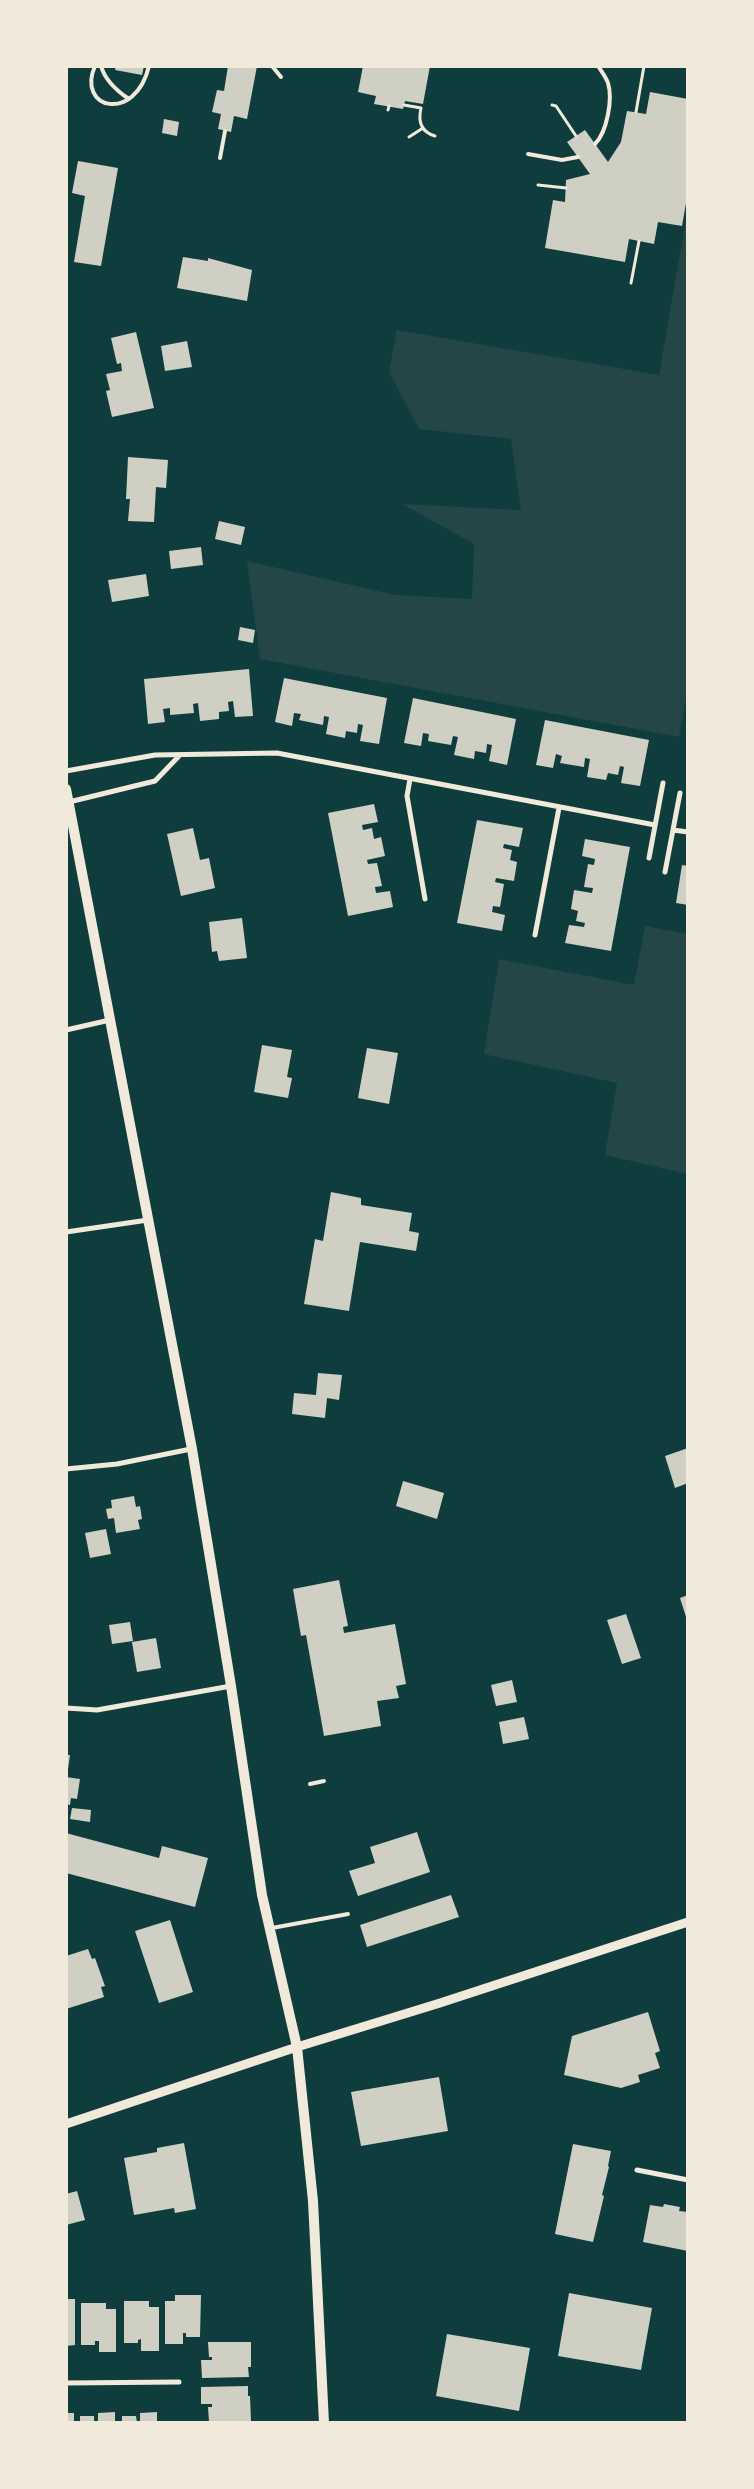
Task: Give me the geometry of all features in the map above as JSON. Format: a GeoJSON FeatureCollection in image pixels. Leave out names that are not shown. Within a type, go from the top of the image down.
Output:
{"type":"FeatureCollection","features":[{"type":"Feature","properties":{"kind":"main road"},"geometry":{"type":"LineString","coordinates":[[66,789],[192,1449],[231,1686],[244,1785],[270,1928],[297,2047],[313,2201],[324,2423]]}},
{"type":"Feature","properties":{"kind":"street"},"geometry":{"type":"LineString","coordinates":[[66,771],[155,755],[277,753],[655,825]]}},
{"type":"Feature","properties":{"kind":"street"},"geometry":{"type":"LineString","coordinates":[[69,802],[155,780],[180,755]]}},
{"type":"Feature","properties":{"kind":"street"},"geometry":{"type":"LineString","coordinates":[[410,779],[407,796],[425,899]]}},
{"type":"Feature","properties":{"kind":"street"},"geometry":{"type":"LineString","coordinates":[[649,858],[663,783]]}},
{"type":"Feature","properties":{"kind":"street"},"geometry":{"type":"LineString","coordinates":[[665,872],[680,793]]}},
{"type":"Feature","properties":{"kind":"street"},"geometry":{"type":"LineString","coordinates":[[535,935],[559,808]]}},
{"type":"Feature","properties":{"kind":"street"},"geometry":{"type":"LineString","coordinates":[[673,830],[688,832]]}},
{"type":"Feature","properties":{"kind":"street"},"geometry":{"type":"LineString","coordinates":[[66,1030],[111,1020]]}},
{"type":"Feature","properties":{"kind":"street"},"geometry":{"type":"LineString","coordinates":[[66,1232],[148,1220]]}},
{"type":"Feature","properties":{"kind":"street"},"geometry":{"type":"LineString","coordinates":[[66,1469],[117,1464],[192,1449]]}},
{"type":"Feature","properties":{"kind":"street"},"geometry":{"type":"LineString","coordinates":[[66,1708],[97,1710],[231,1686]]}},
{"type":"Feature","properties":{"kind":"street"},"geometry":{"type":"LineString","coordinates":[[66,2124],[297,2047],[440,2003],[688,1922]]}},
{"type":"Feature","properties":{"kind":"street"},"geometry":{"type":"LineString","coordinates":[[637,2170],[688,2180]]}},
{"type":"Feature","properties":{"kind":"street"},"geometry":{"type":"LineString","coordinates":[[66,2383],[179,2382]]}},
{"type":"Feature","properties":{"kind":"lane"},"geometry":{"type":"LineString","coordinates":[[96,66],[91,81],[92,89],[99,100],[114,104],[129,99],[146,82],[149,66]]}},
{"type":"Feature","properties":{"kind":"lane"},"geometry":{"type":"LineString","coordinates":[[101,66],[103,73],[116,90],[129,99]]}},
{"type":"Feature","properties":{"kind":"lane"},"geometry":{"type":"LineString","coordinates":[[272,66],[280,77]]}},
{"type":"Feature","properties":{"kind":"lane"},"geometry":{"type":"LineString","coordinates":[[596,144],[602,135],[609,97],[608,84],[598,66]]}},
{"type":"Feature","properties":{"kind":"lane"},"geometry":{"type":"LineString","coordinates":[[220,158],[225,131]]}},
{"type":"Feature","properties":{"kind":"lane"},"geometry":{"type":"LineString","coordinates":[[528,154],[562,160],[578,157]]}},
{"type":"Feature","properties":{"kind":"lane"},"geometry":{"type":"LineString","coordinates":[[310,1784],[324,1781]]}},
{"type":"Feature","properties":{"kind":"lane"},"geometry":{"type":"LineString","coordinates":[[270,1928],[348,1914]]}},
{"type":"Feature","properties":{"kind":"path"},"geometry":{"type":"LineString","coordinates":[[636,112],[644,66]]}},
{"type":"Feature","properties":{"kind":"path"},"geometry":{"type":"LineString","coordinates":[[404,105],[421,108],[419,119],[423,128],[435,136]]}},
{"type":"Feature","properties":{"kind":"path"},"geometry":{"type":"LineString","coordinates":[[552,105],[556,106],[576,136]]}},
{"type":"Feature","properties":{"kind":"path"},"geometry":{"type":"LineString","coordinates":[[409,137],[423,128]]}},
{"type":"Feature","properties":{"kind":"path"},"geometry":{"type":"LineString","coordinates":[[538,185],[566,188]]}},
{"type":"Feature","properties":{"kind":"path"},"geometry":{"type":"LineString","coordinates":[[631,283],[639,241]]}},
{"type":"Feature","properties":{"kind":"shaded area"},"geometry":{"type":"Polygon","coordinates":[[[688,208],[688,687],[679,737],[260,659],[247,561],[395,595],[472,599],[474,544],[402,504],[521,510],[511,439],[419,429],[389,372],[397,330],[659,375],[688,208]]]}},
{"type":"Feature","properties":{"kind":"shaded area"},"geometry":{"type":"Polygon","coordinates":[[[645,926],[688,934],[688,1174],[605,1155],[617,1083],[484,1054],[499,959],[634,985],[645,926]]]}},
{"type":"Feature","properties":{"kind":"building"},"geometry":{"type":"Polygon","coordinates":[[[116,66],[144,66],[142,75],[115,70],[116,66]]]}},
{"type":"Feature","properties":{"kind":"building"},"geometry":{"type":"Polygon","coordinates":[[[228,66],[257,66],[247,119],[234,116],[231,132],[218,129],[221,114],[212,112],[217,90],[224,91],[228,66]]]}},
{"type":"Feature","properties":{"kind":"building"},"geometry":{"type":"Polygon","coordinates":[[[363,66],[430,66],[423,104],[405,101],[403,109],[374,104],[376,96],[358,92],[363,66]]]}},
{"type":"Feature","properties":{"kind":"building"},"geometry":{"type":"Polygon","coordinates":[[[650,92],[688,99],[688,192],[682,226],[658,222],[654,244],[629,239],[625,262],[545,248],[553,200],[565,202],[566,180],[590,174],[567,142],[585,130],[608,162],[621,142],[627,111],[646,114],[650,92]]]}},
{"type":"Feature","properties":{"kind":"building"},"geometry":{"type":"Polygon","coordinates":[[[164,119],[179,122],[177,136],[162,133],[164,119]]]}},
{"type":"Feature","properties":{"kind":"building"},"geometry":{"type":"Polygon","coordinates":[[[78,161],[118,168],[101,266],[74,262],[85,196],[72,193],[78,161]]]}},
{"type":"Feature","properties":{"kind":"building"},"geometry":{"type":"Polygon","coordinates":[[[183,257],[208,261],[208,258],[252,270],[247,301],[177,288],[183,257]]]}},
{"type":"Feature","properties":{"kind":"building"},"geometry":{"type":"Polygon","coordinates":[[[136,332],[154,408],[112,417],[106,391],[110,390],[106,374],[122,371],[121,363],[117,364],[111,338],[136,332]]]}},
{"type":"Feature","properties":{"kind":"building"},"geometry":{"type":"Polygon","coordinates":[[[187,341],[192,367],[165,371],[161,346],[187,341]]]}},
{"type":"Feature","properties":{"kind":"building"},"geometry":{"type":"Polygon","coordinates":[[[128,457],[168,460],[166,488],[156,487],[154,522],[128,521],[130,499],[126,499],[128,457]]]}},
{"type":"Feature","properties":{"kind":"building"},"geometry":{"type":"Polygon","coordinates":[[[219,521],[245,527],[241,545],[215,539],[219,521]]]}},
{"type":"Feature","properties":{"kind":"building"},"geometry":{"type":"Polygon","coordinates":[[[201,547],[203,565],[171,569],[169,551],[201,547]]]}},
{"type":"Feature","properties":{"kind":"building"},"geometry":{"type":"Polygon","coordinates":[[[146,574],[149,596],[112,602],[108,580],[146,574]]]}},
{"type":"Feature","properties":{"kind":"building"},"geometry":{"type":"Polygon","coordinates":[[[240,627],[255,630],[253,643],[238,640],[240,627]]]}},
{"type":"Feature","properties":{"kind":"building"},"geometry":{"type":"Polygon","coordinates":[[[249,669],[253,716],[235,717],[233,701],[228,702],[229,711],[219,712],[219,719],[200,721],[198,703],[193,704],[194,713],[170,715],[170,708],[163,709],[165,722],[148,724],[144,679],[249,669]]]}},
{"type":"Feature","properties":{"kind":"building"},"geometry":{"type":"Polygon","coordinates":[[[284,678],[387,698],[379,744],[360,741],[363,725],[358,724],[357,733],[346,731],[345,738],[326,734],[329,717],[324,716],[323,725],[299,720],[301,714],[294,713],[292,726],[275,722],[284,678]]]}},
{"type":"Feature","properties":{"kind":"building"},"geometry":{"type":"Polygon","coordinates":[[[413,698],[516,719],[507,765],[489,761],[492,745],[487,744],[486,753],[475,751],[474,759],[454,755],[458,737],[453,736],[451,745],[428,741],[429,734],[423,733],[421,746],[404,743],[413,698]]]}},
{"type":"Feature","properties":{"kind":"building"},"geometry":{"type":"Polygon","coordinates":[[[545,720],[649,740],[640,786],[621,783],[624,767],[620,766],[618,775],[608,773],[606,780],[587,777],[590,759],[585,758],[584,767],[560,763],[562,756],[556,754],[553,768],[536,765],[545,720]]]}},
{"type":"Feature","properties":{"kind":"building"},"geometry":{"type":"Polygon","coordinates":[[[374,804],[378,822],[362,825],[363,830],[372,828],[374,839],[381,837],[385,856],[367,860],[368,864],[377,863],[382,886],[375,887],[376,893],[390,891],[393,907],[348,916],[328,813],[374,804]]]}},
{"type":"Feature","properties":{"kind":"building"},"geometry":{"type":"Polygon","coordinates":[[[477,820],[523,828],[519,847],[504,844],[503,848],[512,850],[510,860],[517,862],[514,881],[496,878],[495,882],[504,884],[500,907],[493,906],[492,912],[505,915],[502,931],[457,923],[477,820]]]}},
{"type":"Feature","properties":{"kind":"building"},"geometry":{"type":"Polygon","coordinates":[[[193,828],[200,860],[209,858],[215,888],[181,896],[167,834],[193,828]]]}},
{"type":"Feature","properties":{"kind":"building"},"geometry":{"type":"Polygon","coordinates":[[[585,839],[630,847],[611,951],[565,943],[569,925],[584,927],[585,923],[576,921],[578,911],[571,909],[574,890],[592,893],[593,888],[584,887],[588,864],[594,865],[595,859],[582,856],[585,839]]]}},
{"type":"Feature","properties":{"kind":"building"},"geometry":{"type":"Polygon","coordinates":[[[682,865],[688,866],[688,905],[676,903],[682,865]]]}},
{"type":"Feature","properties":{"kind":"building"},"geometry":{"type":"Polygon","coordinates":[[[242,918],[247,958],[219,961],[217,951],[212,952],[209,922],[242,918]]]}},
{"type":"Feature","properties":{"kind":"building"},"geometry":{"type":"Polygon","coordinates":[[[262,1045],[292,1050],[287,1077],[292,1078],[288,1098],[254,1092],[262,1045]]]}},
{"type":"Feature","properties":{"kind":"building"},"geometry":{"type":"Polygon","coordinates":[[[367,1048],[398,1053],[389,1104],[358,1098],[367,1048]]]}},
{"type":"Feature","properties":{"kind":"building"},"geometry":{"type":"Polygon","coordinates":[[[331,1192],[361,1198],[361,1205],[412,1213],[409,1231],[419,1233],[416,1251],[360,1242],[349,1311],[304,1304],[315,1239],[323,1241],[331,1192]]]}},
{"type":"Feature","properties":{"kind":"building"},"geometry":{"type":"Polygon","coordinates":[[[318,1373],[342,1375],[339,1400],[327,1398],[325,1418],[292,1414],[294,1393],[316,1395],[318,1373]]]}},
{"type":"Feature","properties":{"kind":"building"},"geometry":{"type":"Polygon","coordinates":[[[688,1448],[688,1483],[675,1488],[665,1456],[688,1448]]]}},
{"type":"Feature","properties":{"kind":"building"},"geometry":{"type":"Polygon","coordinates":[[[403,1481],[444,1493],[437,1519],[396,1506],[403,1481]]]}},
{"type":"Feature","properties":{"kind":"building"},"geometry":{"type":"Polygon","coordinates":[[[134,1496],[136,1507],[140,1506],[142,1519],[138,1520],[140,1529],[116,1533],[114,1518],[108,1519],[106,1509],[112,1508],[111,1500],[134,1496]]]}},
{"type":"Feature","properties":{"kind":"building"},"geometry":{"type":"Polygon","coordinates":[[[106,1529],[111,1554],[90,1558],[85,1533],[106,1529]]]}},
{"type":"Feature","properties":{"kind":"building"},"geometry":{"type":"Polygon","coordinates":[[[339,1580],[348,1626],[343,1627],[344,1633],[395,1624],[406,1684],[396,1686],[399,1698],[377,1701],[381,1726],[324,1736],[306,1635],[301,1636],[293,1589],[339,1580]]]}},
{"type":"Feature","properties":{"kind":"building"},"geometry":{"type":"Polygon","coordinates":[[[688,1595],[688,1620],[687,1620],[680,1598],[688,1595]]]}},
{"type":"Feature","properties":{"kind":"building"},"geometry":{"type":"Polygon","coordinates":[[[626,1614],[641,1658],[622,1664],[607,1620],[626,1614]]]}},
{"type":"Feature","properties":{"kind":"building"},"geometry":{"type":"Polygon","coordinates":[[[130,1622],[133,1641],[112,1644],[109,1625],[130,1622]]]}},
{"type":"Feature","properties":{"kind":"building"},"geometry":{"type":"Polygon","coordinates":[[[156,1638],[161,1668],[137,1672],[132,1642],[156,1638]]]}},
{"type":"Feature","properties":{"kind":"building"},"geometry":{"type":"Polygon","coordinates":[[[512,1680],[517,1702],[496,1706],[491,1685],[512,1680]]]}},
{"type":"Feature","properties":{"kind":"building"},"geometry":{"type":"Polygon","coordinates":[[[524,1717],[529,1739],[503,1744],[499,1722],[524,1717]]]}},
{"type":"Feature","properties":{"kind":"building"},"geometry":{"type":"Polygon","coordinates":[[[66,1755],[70,1755],[67,1776],[66,1776],[66,1755]]]}},
{"type":"Feature","properties":{"kind":"building"},"geometry":{"type":"Polygon","coordinates":[[[66,1777],[80,1779],[77,1799],[71,1798],[70,1805],[66,1804],[66,1777]]]}},
{"type":"Feature","properties":{"kind":"building"},"geometry":{"type":"Polygon","coordinates":[[[72,1808],[91,1810],[90,1822],[70,1819],[72,1808]]]}},
{"type":"Feature","properties":{"kind":"building"},"geometry":{"type":"Polygon","coordinates":[[[417,1832],[430,1872],[358,1896],[349,1871],[375,1863],[370,1847],[417,1832]]]}},
{"type":"Feature","properties":{"kind":"building"},"geometry":{"type":"Polygon","coordinates":[[[66,1833],[159,1858],[162,1846],[208,1858],[195,1907],[66,1873],[66,1833]]]}},
{"type":"Feature","properties":{"kind":"building"},"geometry":{"type":"Polygon","coordinates":[[[451,1895],[459,1917],[367,1947],[360,1925],[451,1895]]]}},
{"type":"Feature","properties":{"kind":"building"},"geometry":{"type":"Polygon","coordinates":[[[170,1920],[193,1992],[159,2003],[135,1931],[170,1920]]]}},
{"type":"Feature","properties":{"kind":"building"},"geometry":{"type":"Polygon","coordinates":[[[88,1949],[92,1959],[95,1958],[105,1986],[101,1987],[104,1997],[66,2009],[66,1956],[88,1949]]]}},
{"type":"Feature","properties":{"kind":"building"},"geometry":{"type":"Polygon","coordinates":[[[648,2012],[660,2051],[655,2053],[660,2068],[638,2075],[640,2082],[621,2088],[564,2075],[572,2036],[648,2012]]]}},
{"type":"Feature","properties":{"kind":"building"},"geometry":{"type":"Polygon","coordinates":[[[439,2077],[448,2131],[361,2146],[351,2092],[439,2077]]]}},
{"type":"Feature","properties":{"kind":"building"},"geometry":{"type":"Polygon","coordinates":[[[184,2143],[196,2209],[175,2213],[174,2208],[134,2215],[124,2158],[157,2152],[157,2148],[184,2143]]]}},
{"type":"Feature","properties":{"kind":"building"},"geometry":{"type":"Polygon","coordinates":[[[573,2144],[611,2151],[602,2195],[604,2196],[593,2242],[555,2234],[573,2144]]]}},
{"type":"Feature","properties":{"kind":"building"},"geometry":{"type":"Polygon","coordinates":[[[77,2191],[85,2220],[66,2225],[66,2194],[77,2191]]]}},
{"type":"Feature","properties":{"kind":"building"},"geometry":{"type":"Polygon","coordinates":[[[664,2204],[680,2207],[679,2211],[688,2212],[688,2251],[643,2242],[650,2205],[663,2207],[664,2204]]]}},
{"type":"Feature","properties":{"kind":"building"},"geometry":{"type":"Polygon","coordinates":[[[569,2293],[652,2308],[641,2370],[558,2356],[569,2293]]]}},
{"type":"Feature","properties":{"kind":"building"},"geometry":{"type":"Polygon","coordinates":[[[175,2295],[201,2295],[200,2337],[186,2337],[186,2333],[183,2333],[183,2344],[165,2344],[165,2301],[175,2301],[175,2295]]]}},
{"type":"Feature","properties":{"kind":"building"},"geometry":{"type":"Polygon","coordinates":[[[66,2299],[75,2299],[75,2345],[66,2346],[66,2299]]]}},
{"type":"Feature","properties":{"kind":"building"},"geometry":{"type":"Polygon","coordinates":[[[124,2301],[149,2301],[149,2307],[159,2307],[159,2351],[141,2351],[141,2339],[138,2340],[138,2343],[124,2343],[124,2301]]]}},
{"type":"Feature","properties":{"kind":"building"},"geometry":{"type":"Polygon","coordinates":[[[81,2303],[106,2303],[106,2309],[116,2309],[116,2352],[99,2352],[99,2341],[95,2341],[95,2345],[81,2345],[81,2303]]]}},
{"type":"Feature","properties":{"kind":"building"},"geometry":{"type":"Polygon","coordinates":[[[447,2334],[530,2348],[519,2411],[436,2396],[447,2334]]]}},
{"type":"Feature","properties":{"kind":"building"},"geometry":{"type":"Polygon","coordinates":[[[208,2342],[251,2342],[251,2367],[248,2367],[249,2377],[202,2378],[201,2360],[212,2360],[212,2357],[209,2357],[208,2342]]]}},
{"type":"Feature","properties":{"kind":"building"},"geometry":{"type":"Polygon","coordinates":[[[248,2386],[251,2421],[209,2422],[208,2407],[212,2407],[212,2404],[201,2404],[201,2387],[248,2386]]]}},
{"type":"Feature","properties":{"kind":"building"},"geometry":{"type":"Polygon","coordinates":[[[115,2412],[115,2423],[98,2423],[98,2413],[115,2412]]]}},
{"type":"Feature","properties":{"kind":"building"},"geometry":{"type":"Polygon","coordinates":[[[157,2412],[157,2423],[140,2423],[140,2413],[157,2412]]]}},
{"type":"Feature","properties":{"kind":"building"},"geometry":{"type":"Polygon","coordinates":[[[66,2413],[74,2413],[74,2423],[66,2423],[66,2413]]]}},
{"type":"Feature","properties":{"kind":"building"},"geometry":{"type":"Polygon","coordinates":[[[80,2416],[94,2416],[94,2423],[80,2423],[80,2416]]]}},
{"type":"Feature","properties":{"kind":"building"},"geometry":{"type":"Polygon","coordinates":[[[122,2416],[136,2416],[137,2423],[122,2423],[122,2416]]]}},
{"type":"Feature","properties":{"kind":"building"},"geometry":{"type":"Polygon","coordinates":[[[167,2421],[185,2421],[185,2423],[167,2423],[167,2421]]]}}]}
